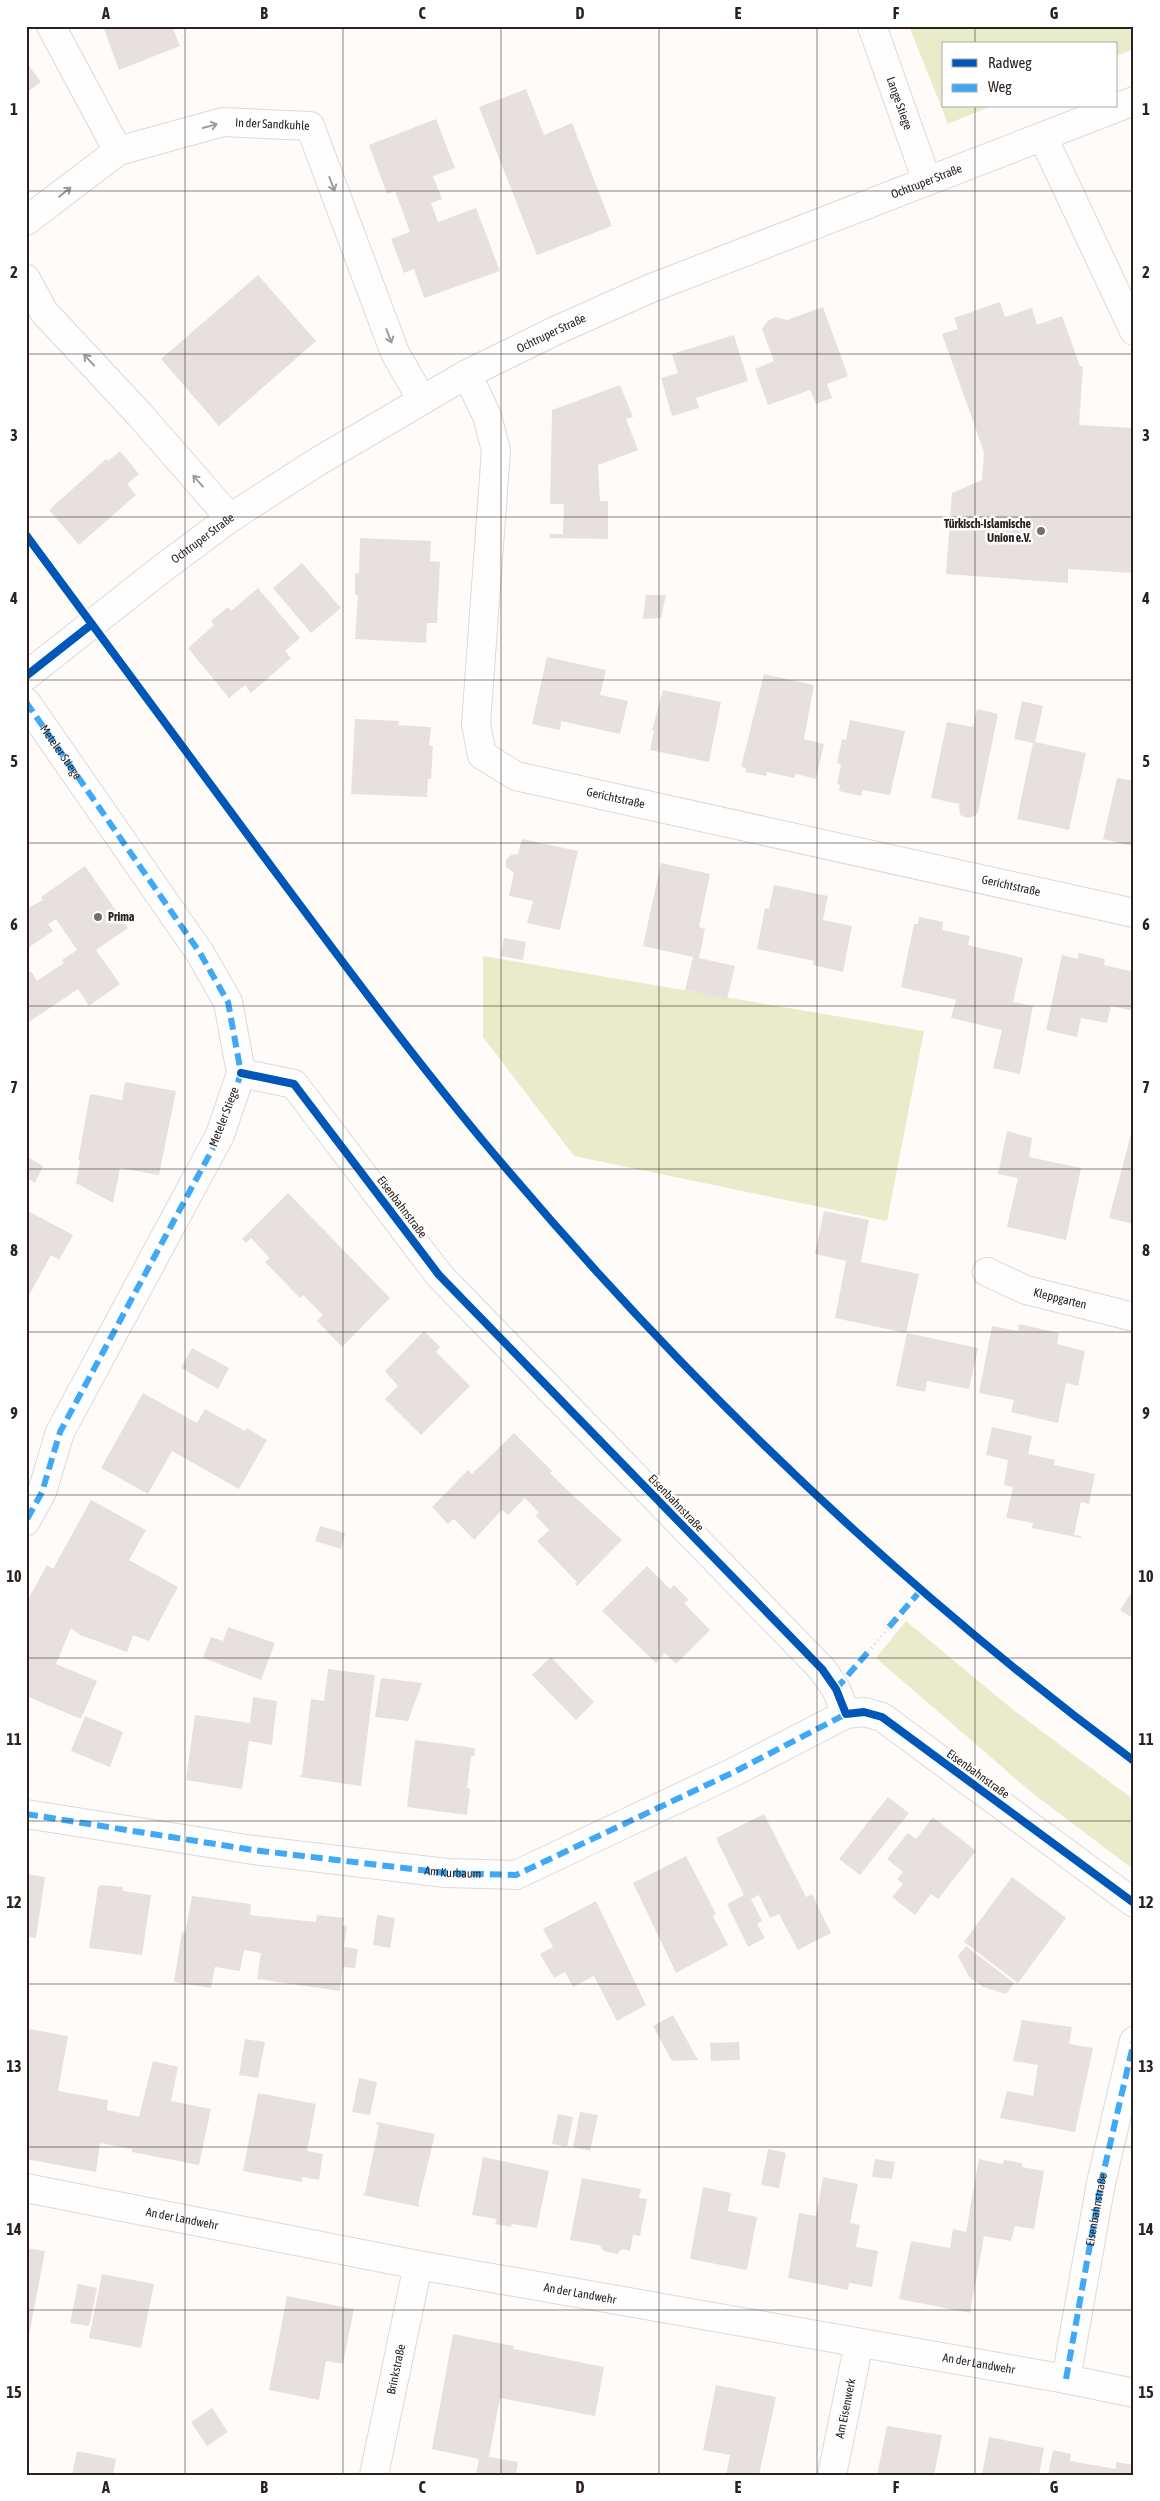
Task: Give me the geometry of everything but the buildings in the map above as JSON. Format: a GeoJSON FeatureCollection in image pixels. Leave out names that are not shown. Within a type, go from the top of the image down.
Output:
{"type":"FeatureCollection","features":[{"type":"Feature","properties":{"kind":"street"},"geometry":{"type":"LineString","coordinates":[[51,26],[118,151]]}},
{"type":"Feature","properties":{"kind":"street","name":"Lange Stiege"},"geometry":{"type":"LineString","coordinates":[[872,26],[927,181]]}},
{"type":"Feature","properties":{"kind":"street","name":"Ochtruper Straße"},"geometry":{"type":"LineString","coordinates":[[1118,107],[1134,101]]}},
{"type":"Feature","properties":{"kind":"street","name":"Ochtruper Straße"},"geometry":{"type":"LineString","coordinates":[[26,676],[159,571],[230,518],[317,462],[467,374],[557,330],[649,289],[1116,108]]}},
{"type":"Feature","properties":{"kind":"street","name":"In der Sandkuhle"},"geometry":{"type":"LineString","coordinates":[[26,222],[118,151],[223,122],[310,126],[395,352],[422,400]]}},
{"type":"Feature","properties":{"kind":"street"},"geometry":{"type":"LineString","coordinates":[[1043,137],[1134,331]]}},
{"type":"Feature","properties":{"kind":"street"},"geometry":{"type":"LineString","coordinates":[[26,279],[44,312],[140,415],[230,518]]}},
{"type":"Feature","properties":{"kind":"street","name":"Gerichtstraße"},"geometry":{"type":"LineString","coordinates":[[467,374],[487,416],[496,450],[476,724],[482,755],[516,776],[1134,914]]}},
{"type":"Feature","properties":{"kind":"street","name":"Meteler Stiege"},"geometry":{"type":"LineString","coordinates":[[26,702],[200,953],[228,1002],[241,1073],[220,1135],[60,1432],[42,1492],[26,1521]]}},
{"type":"Feature","properties":{"kind":"street","name":"Eisenbahnstraße"},"geometry":{"type":"LineString","coordinates":[[241,1073],[294,1084],[440,1275],[822,1669],[836,1689],[846,1714],[864,1712],[882,1717],[1134,1903]]}},
{"type":"Feature","properties":{"kind":"street","name":"Kleppgarten"},"geometry":{"type":"LineString","coordinates":[[987,1272],[1026,1290],[1134,1317]]}},
{"type":"Feature","properties":{"kind":"street","name":"Am Kurbaum"},"geometry":{"type":"LineString","coordinates":[[26,1814],[253,1850],[446,1873],[516,1874],[734,1772],[846,1714]]}},
{"type":"Feature","properties":{"kind":"street","name":"Eisenbahnstraße"},"geometry":{"type":"LineString","coordinates":[[1066,2378],[1101,2183],[1134,2041]]}},
{"type":"Feature","properties":{"kind":"street","name":"An der Landwehr"},"geometry":{"type":"LineString","coordinates":[[26,2188],[418,2265],[1066,2378],[1134,2393]]}},
{"type":"Feature","properties":{"kind":"street","name":"Brinkstraße"},"geometry":{"type":"LineString","coordinates":[[374,2475],[418,2265]]}},
{"type":"Feature","properties":{"kind":"street","name":"Am Eisenwerk"},"geometry":{"type":"LineString","coordinates":[[832,2475],[859,2343]]}},
{"type":"Feature","properties":{"kind":"path"},"geometry":{"type":"LineString","coordinates":[[868,1652],[890,1627]]}},
{"type":"Feature","properties":{"kind":"green space"},"geometry":{"type":"Polygon","coordinates":[[[909,26],[1134,26],[1134,49],[1118,55],[1118,42],[942,42],[942,108],[986,108],[948,124],[909,26]]]}},
{"type":"Feature","properties":{"kind":"green space"},"geometry":{"type":"Polygon","coordinates":[[[483,956],[924,1031],[887,1221],[574,1156],[483,1037],[483,956]]]}},
{"type":"Feature","properties":{"kind":"green space"},"geometry":{"type":"Polygon","coordinates":[[[906,1621],[1016,1712],[1134,1800],[1134,1870],[1031,1792],[876,1658],[906,1621]]]}},
{"type":"Feature","properties":{"kind":"marked path"},"geometry":{"type":"LineString","coordinates":[[26,702],[200,953],[228,1002],[241,1073],[220,1135],[60,1432],[42,1492],[26,1521]]}},
{"type":"Feature","properties":{"kind":"marked path"},"geometry":{"type":"LineString","coordinates":[[889,1627],[921,1590]]}},
{"type":"Feature","properties":{"kind":"marked path"},"geometry":{"type":"LineString","coordinates":[[836,1689],[868,1652]]}},
{"type":"Feature","properties":{"kind":"marked path"},"geometry":{"type":"LineString","coordinates":[[26,1814],[253,1850],[446,1873],[516,1875],[734,1772],[846,1714]]}},
{"type":"Feature","properties":{"kind":"marked path"},"geometry":{"type":"LineString","coordinates":[[1066,2379],[1101,2183],[1134,2041]]}},
{"type":"Feature","properties":{"kind":"cycle path"},"geometry":{"type":"LineString","coordinates":[[26,535],[369,997],[454,1106],[556,1226],[632,1310],[710,1391],[790,1470],[873,1547],[958,1621],[1134,1761]]}},
{"type":"Feature","properties":{"kind":"cycle path"},"geometry":{"type":"LineString","coordinates":[[26,676],[92,624]]}},
{"type":"Feature","properties":{"kind":"cycle path"},"geometry":{"type":"LineString","coordinates":[[241,1073],[294,1084],[439,1275],[822,1669],[836,1689],[846,1714],[864,1712],[882,1717],[1134,1903]]}},
{"type":"Feature","properties":{"kind":"place","name":"Türkisch-Islamische Union e.V."},"geometry":{"type":"Point","coordinates":[1041,531]}},
{"type":"Feature","properties":{"kind":"place","name":"Prima"},"geometry":{"type":"Point","coordinates":[98,917]}}]}
